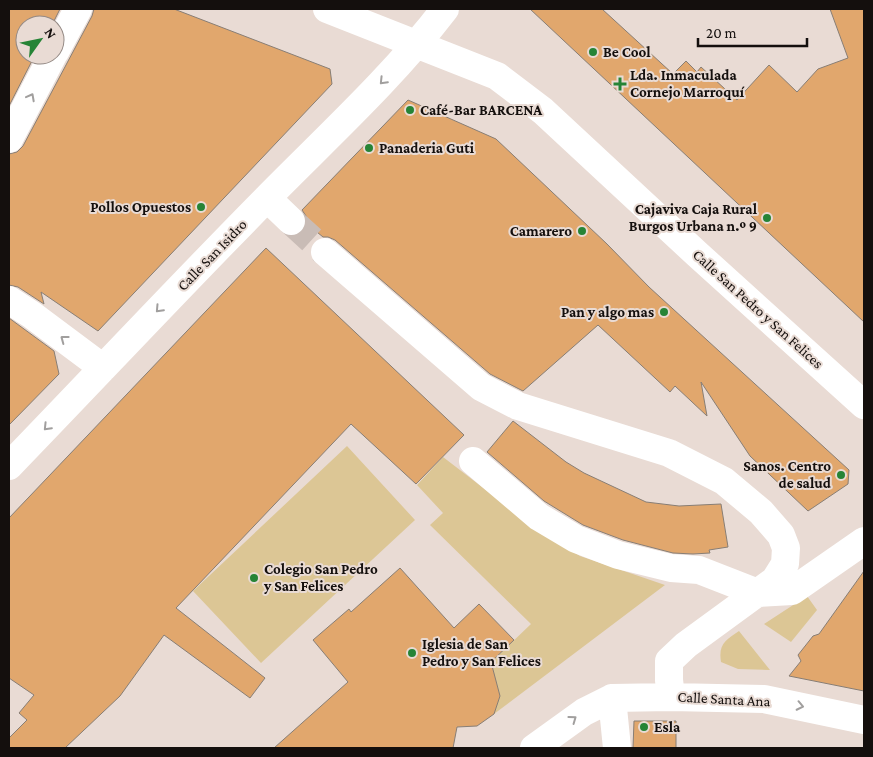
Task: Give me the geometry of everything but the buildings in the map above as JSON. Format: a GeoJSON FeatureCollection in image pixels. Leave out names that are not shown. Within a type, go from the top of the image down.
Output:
{"type":"FeatureCollection","features":[{"type":"Feature","properties":{"kind":"street"},"geometry":{"type":"LineString","coordinates":[[65,33],[78,9]]}},
{"type":"Feature","properties":{"kind":"street","name":"Calle San Pedro y San Felices"},"geometry":{"type":"LineString","coordinates":[[327,9],[497,76],[543,111],[864,405]]}},
{"type":"Feature","properties":{"kind":"street","name":"Calle San Isidro"},"geometry":{"type":"LineString","coordinates":[[9,466],[417,45],[445,9]]}},
{"type":"Feature","properties":{"kind":"street"},"geometry":{"type":"LineString","coordinates":[[9,139],[48,65]]}},
{"type":"Feature","properties":{"kind":"street"},"geometry":{"type":"LineString","coordinates":[[267,198],[291,221]]}},
{"type":"Feature","properties":{"kind":"street"},"geometry":{"type":"LineString","coordinates":[[324,252],[481,387],[518,406],[669,453],[724,481],[761,512],[781,534],[786,548],[785,564],[774,580],[686,645],[669,661],[668,680],[671,696]]}},
{"type":"Feature","properties":{"kind":"street"},"geometry":{"type":"LineString","coordinates":[[9,300],[103,368]]}},
{"type":"Feature","properties":{"kind":"street"},"geometry":{"type":"LineString","coordinates":[[472,461],[539,517],[576,539],[618,554],[671,568],[699,570],[758,593],[792,590],[864,541]]}},
{"type":"Feature","properties":{"kind":"street","name":"Calle Santa Ana"},"geometry":{"type":"LineString","coordinates":[[534,748],[584,712],[612,698],[671,696],[764,699],[864,720]]}},
{"type":"Feature","properties":{"kind":"street"},"geometry":{"type":"LineString","coordinates":[[612,698],[617,748]]}},
{"type":"Feature","properties":{"kind":"shaded area"},"geometry":{"type":"Polygon","coordinates":[[[347,446],[415,520],[261,663],[193,591],[347,446]]]}},
{"type":"Feature","properties":{"kind":"shaded area"},"geometry":{"type":"Polygon","coordinates":[[[443,457],[530,524],[580,556],[665,585],[494,714],[487,666],[531,624],[430,525],[443,513],[417,485],[443,457]]]}},
{"type":"Feature","properties":{"kind":"shaded area"},"geometry":{"type":"Polygon","coordinates":[[[807,596],[817,610],[791,642],[764,624],[807,596]]]}},
{"type":"Feature","properties":{"kind":"shaded area"},"geometry":{"type":"Polygon","coordinates":[[[739,631],[770,670],[738,669],[721,662],[720,656],[724,643],[739,631]]]}},
{"type":"Feature","properties":{"kind":"tunnel"},"geometry":{"type":"LineString","coordinates":[[291,221],[325,252]]}},
{"type":"Feature","properties":{"kind":"place","name":"Be Cool"},"geometry":{"type":"Point","coordinates":[593,52]}},
{"type":"Feature","properties":{"kind":"place","name":"Lda. Inmaculada Cornejo Marroquí"},"geometry":{"type":"Point","coordinates":[620,84]}},
{"type":"Feature","properties":{"kind":"place","name":"Café-Bar BARCENA"},"geometry":{"type":"Point","coordinates":[410,110]}},
{"type":"Feature","properties":{"kind":"place","name":"Panaderia Guti"},"geometry":{"type":"Point","coordinates":[369,148]}},
{"type":"Feature","properties":{"kind":"place","name":"Pollos Opuestos"},"geometry":{"type":"Point","coordinates":[201,207]}},
{"type":"Feature","properties":{"kind":"place","name":"Cajaviva Caja Rural Burgos Urbana n.º 9"},"geometry":{"type":"Point","coordinates":[767,218]}},
{"type":"Feature","properties":{"kind":"place","name":"Camarero"},"geometry":{"type":"Point","coordinates":[582,231]}},
{"type":"Feature","properties":{"kind":"place","name":"Pan y algo mas"},"geometry":{"type":"Point","coordinates":[664,312]}},
{"type":"Feature","properties":{"kind":"place","name":"Sanos. Centro de salud"},"geometry":{"type":"Point","coordinates":[841,475]}},
{"type":"Feature","properties":{"kind":"place","name":"Colegio San Pedro y San Felices"},"geometry":{"type":"Point","coordinates":[254,578]}},
{"type":"Feature","properties":{"kind":"place","name":"Iglesia de San Pedro y San Felices"},"geometry":{"type":"Point","coordinates":[412,653]}},
{"type":"Feature","properties":{"kind":"place","name":"Esla"},"geometry":{"type":"Point","coordinates":[644,727]}}]}
